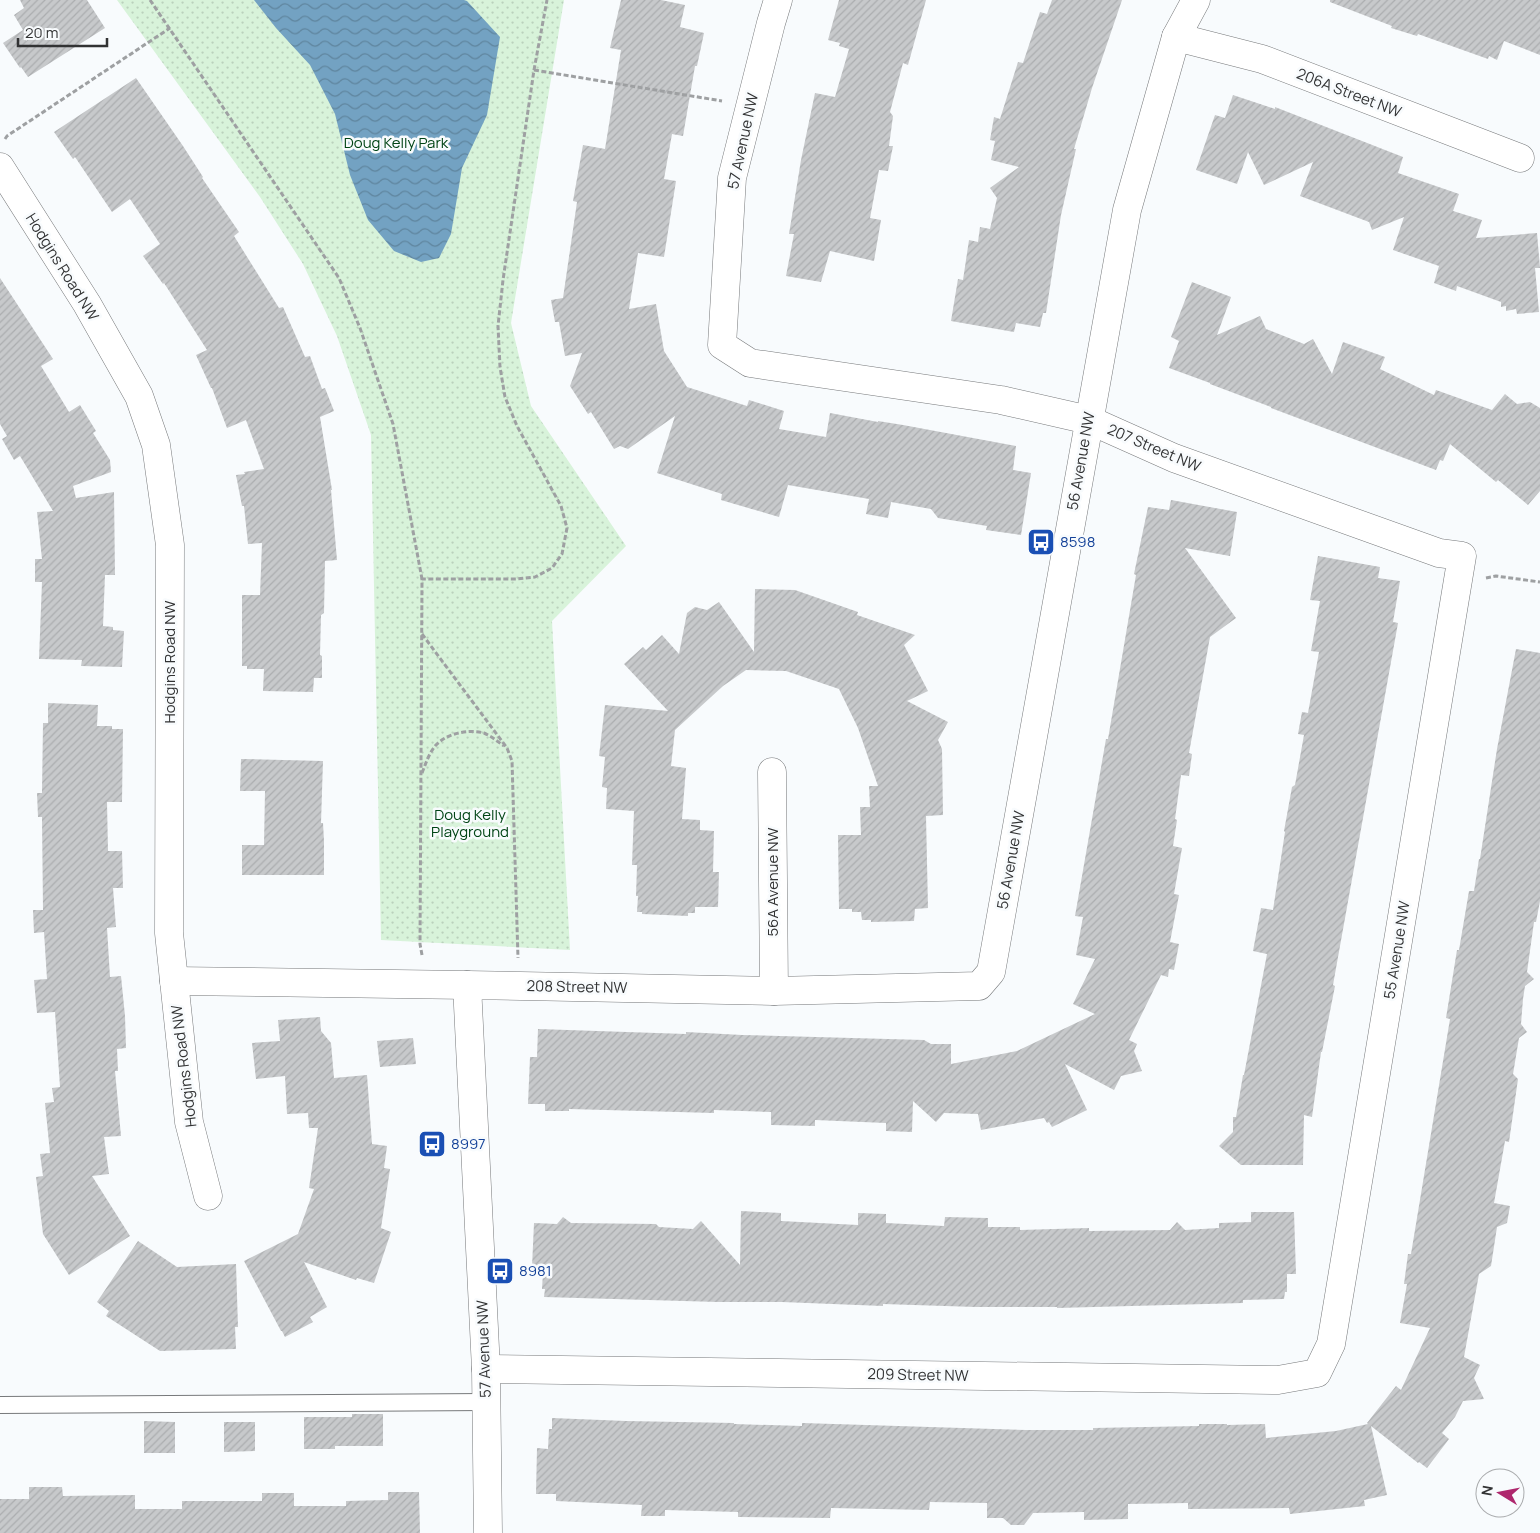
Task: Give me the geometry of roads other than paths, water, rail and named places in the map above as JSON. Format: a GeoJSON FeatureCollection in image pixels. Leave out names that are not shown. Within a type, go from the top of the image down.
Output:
{"type":"FeatureCollection","features":[{"type":"Feature","properties":{"kind":"street","name":"57 Avenue NW"},"geometry":{"type":"LineString","coordinates":[[722,345],[732,178],[768,32],[778,0]]}},
{"type":"Feature","properties":{"kind":"street","name":"56 Avenue NW"},"geometry":{"type":"LineString","coordinates":[[979,986],[991,972],[1127,210],[1176,37],[1196,0]]}},
{"type":"Feature","properties":{"kind":"street","name":"206A Street NW"},"geometry":{"type":"LineString","coordinates":[[1176,37],[1262,59],[1520,158]]}},
{"type":"Feature","properties":{"kind":"street","name":"Hodgins Road NW"},"geometry":{"type":"LineString","coordinates":[[2,154],[139,396],[156,445],[170,545],[169,933],[188,1122],[208,1196]]}},
{"type":"Feature","properties":{"kind":"street","name":"207 Street NW"},"geometry":{"type":"LineString","coordinates":[[722,345],[750,363],[1001,400],[1088,420],[1183,461],[1439,553],[1462,556]]}},
{"type":"Feature","properties":{"kind":"street","name":"55 Avenue NW"},"geometry":{"type":"LineString","coordinates":[[1331,1344],[1462,556]]}},
{"type":"Feature","properties":{"kind":"street","name":"56A Avenue NW"},"geometry":{"type":"LineString","coordinates":[[772,772],[774,991]]}},
{"type":"Feature","properties":{"kind":"street","name":"208 Street NW"},"geometry":{"type":"LineString","coordinates":[[174,981],[774,991],[979,986]]}},
{"type":"Feature","properties":{"kind":"street","name":"57 Avenue NW"},"geometry":{"type":"LineString","coordinates":[[467,985],[486,1368],[488,1533]]}},
{"type":"Feature","properties":{"kind":"street","name":"209 Street NW"},"geometry":{"type":"LineString","coordinates":[[486,1368],[1278,1380],[1318,1373],[1331,1344]]}},
{"type":"Feature","properties":{"kind":"lane"},"geometry":{"type":"LineString","coordinates":[[0,1405],[486,1402]]}},
{"type":"Feature","properties":{"kind":"water"},"geometry":{"type":"Polygon","coordinates":[[[254,0],[464,0],[500,37],[487,115],[462,168],[451,234],[439,258],[421,262],[394,251],[368,220],[350,175],[335,114],[310,65],[276,28],[254,0]]]}},
{"type":"Feature","properties":{"kind":"place","name":"8598"},"geometry":{"type":"Point","coordinates":[1041,542]}},
{"type":"Feature","properties":{"kind":"place","name":"8997"},"geometry":{"type":"Point","coordinates":[432,1144]}},
{"type":"Feature","properties":{"kind":"place","name":"8981"},"geometry":{"type":"Point","coordinates":[500,1271]}},
{"type":"Feature","properties":{"kind":"park label","name":"Doug Kelly Park"},"geometry":{"type":"Point","coordinates":[396,143]}},
{"type":"Feature","properties":{"kind":"park label","name":"Doug Kelly Playground"},"geometry":{"type":"Point","coordinates":[470,824]}}]}
